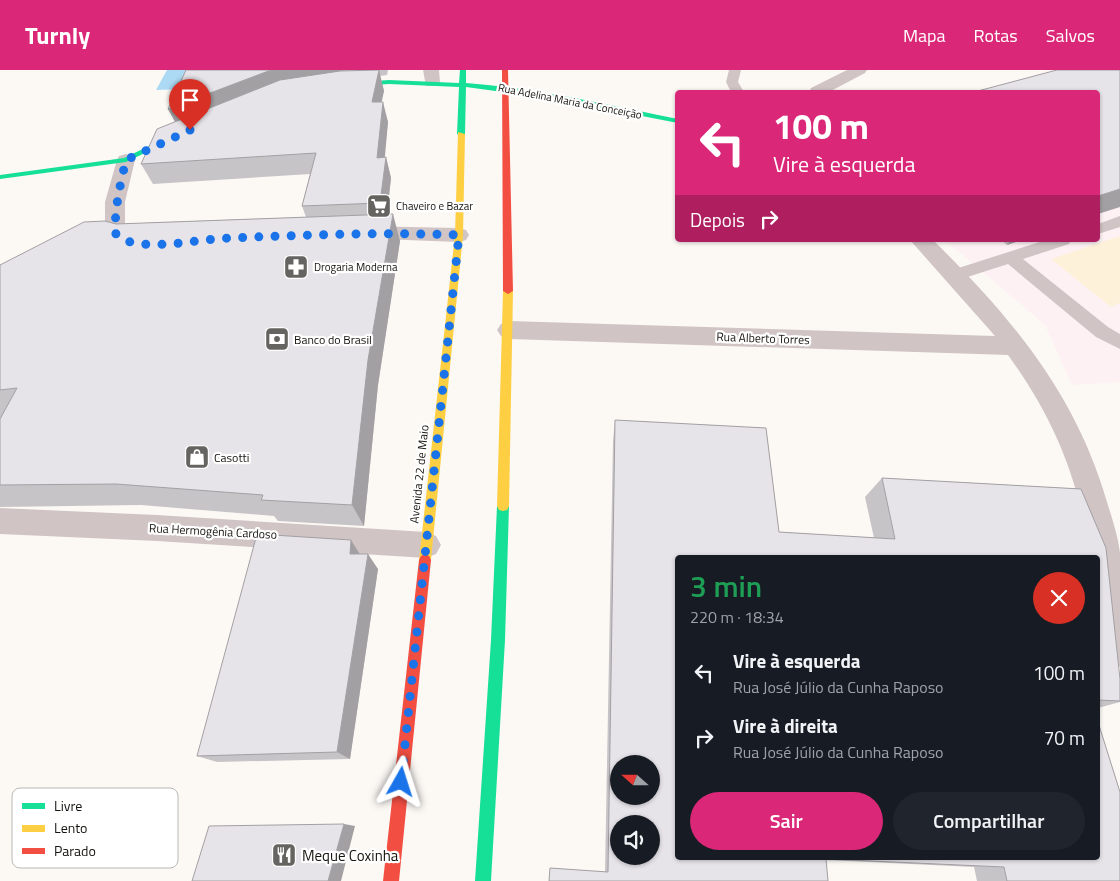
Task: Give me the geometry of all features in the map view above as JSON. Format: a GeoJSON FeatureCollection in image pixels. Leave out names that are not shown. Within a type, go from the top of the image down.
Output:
{"type":"FeatureCollection","features":[{"type":"Feature","properties":{"kind":"main road","name":"Avenida 22 de Maio"},"geometry":{"type":"LineString","coordinates":[[390,881],[459,235],[463,70]]}},
{"type":"Feature","properties":{"kind":"main road"},"geometry":{"type":"LineString","coordinates":[[483,881],[498,640],[508,330],[505,70]]}},
{"type":"Feature","properties":{"kind":"main road","name":"Rua Adelina Maria da Conceição"},"geometry":{"type":"LineString","coordinates":[[336,85],[431,76],[675,120]]}},
{"type":"Feature","properties":{"kind":"main road"},"geometry":{"type":"LineString","coordinates":[[0,177],[126,160],[190,130]]}},
{"type":"Feature","properties":{"kind":"street"},"geometry":{"type":"LineString","coordinates":[[821,90],[859,70]]}},
{"type":"Feature","properties":{"kind":"street"},"geometry":{"type":"LineString","coordinates":[[126,160],[106,238],[123,239],[135,243],[159,244]]}},
{"type":"Feature","properties":{"kind":"street"},"geometry":{"type":"LineString","coordinates":[[341,234],[389,232],[459,235]]}},
{"type":"Feature","properties":{"kind":"street"},"geometry":{"type":"LineString","coordinates":[[923,242],[955,275],[1017,346],[1052,402],[1081,459],[1096,512],[1108,567],[1120,650]]}},
{"type":"Feature","properties":{"kind":"street","name":"Rua Alberto Torres"},"geometry":{"type":"LineString","coordinates":[[508,330],[1017,346]]}},
{"type":"Feature","properties":{"kind":"street","name":"Rua Hermogênia Cardoso"},"geometry":{"type":"LineString","coordinates":[[0,521],[157,528],[426,545]]}},
{"type":"Feature","properties":{"kind":"lane"},"geometry":{"type":"LineString","coordinates":[[735,70],[732,82],[737,90]]}},
{"type":"Feature","properties":{"kind":"lane"},"geometry":{"type":"LineString","coordinates":[[1100,228],[1120,221]]}},
{"type":"Feature","properties":{"kind":"lane"},"geometry":{"type":"LineString","coordinates":[[955,275],[1057,242]]}},
{"type":"Feature","properties":{"kind":"lane"},"geometry":{"type":"LineString","coordinates":[[1010,257],[1102,332],[1120,342]]}},
{"type":"Feature","properties":{"kind":"shaded area"},"geometry":{"type":"Polygon","coordinates":[[[1049,70],[1120,70],[1120,382],[1072,385],[1045,325],[947,242],[1100,242],[1100,90],[984,90],[1049,70]]]}},
{"type":"Feature","properties":{"kind":"shaded area"},"geometry":{"type":"Polygon","coordinates":[[[1120,236],[1120,303],[1111,307],[1051,259],[1120,236]]]}},
{"type":"Feature","properties":{"kind":"water"},"geometry":{"type":"Polygon","coordinates":[[[167,70],[194,70],[186,89],[156,90],[167,70]]]}},
{"type":"Feature","properties":{"kind":"building"},"geometry":{"type":"Polygon","coordinates":[[[186,70],[271,70],[168,109],[186,70]]]}},
{"type":"Feature","properties":{"kind":"building"},"geometry":{"type":"Polygon","coordinates":[[[379,70],[372,102],[383,102],[377,158],[386,157],[380,203],[302,206],[316,153],[141,164],[157,129],[280,80],[340,71],[379,70]]]}},
{"type":"Feature","properties":{"kind":"building"},"geometry":{"type":"Polygon","coordinates":[[[1057,70],[1120,70],[1120,189],[1100,195],[1100,90],[982,90],[1057,70]]]}},
{"type":"Feature","properties":{"kind":"building"},"geometry":{"type":"Polygon","coordinates":[[[393,214],[368,360],[352,505],[261,500],[263,495],[116,484],[0,485],[0,419],[17,388],[0,390],[0,265],[84,222],[105,221],[116,224],[393,214]]]}},
{"type":"Feature","properties":{"kind":"building"},"geometry":{"type":"Polygon","coordinates":[[[615,420],[766,428],[779,532],[895,539],[882,478],[1081,489],[1106,548],[1120,679],[1120,701],[1100,700],[1100,555],[675,555],[675,860],[826,860],[828,881],[549,881],[550,868],[608,872],[615,420]]]}},
{"type":"Feature","properties":{"kind":"building"},"geometry":{"type":"Polygon","coordinates":[[[257,534],[351,540],[350,554],[368,554],[337,752],[197,756],[257,534]]]}},
{"type":"Feature","properties":{"kind":"building"},"geometry":{"type":"Polygon","coordinates":[[[1100,728],[1120,792],[1120,881],[1007,881],[1004,867],[848,860],[1100,860],[1100,728]]]}},
{"type":"Feature","properties":{"kind":"building","name":"Meque Coxinha"},"geometry":{"type":"Polygon","coordinates":[[[344,824],[328,881],[192,881],[209,826],[344,824]]]}},
{"type":"Feature","properties":{"kind":"traffic: fast"},"geometry":{"type":"LineString","coordinates":[[461,134],[463,70]]}},
{"type":"Feature","properties":{"kind":"traffic: fast"},"geometry":{"type":"LineString","coordinates":[[345,85],[389,82],[472,85],[554,97],[675,120]]}},
{"type":"Feature","properties":{"kind":"traffic: fast"},"geometry":{"type":"LineString","coordinates":[[0,177],[126,160],[181,134]]}},
{"type":"Feature","properties":{"kind":"traffic: fast"},"geometry":{"type":"LineString","coordinates":[[483,881],[498,640],[503,506]]}},
{"type":"Feature","properties":{"kind":"traffic: slow"},"geometry":{"type":"LineString","coordinates":[[425,560],[459,235],[461,134]]}},
{"type":"Feature","properties":{"kind":"traffic: slow"},"geometry":{"type":"LineString","coordinates":[[503,506],[508,291]]}},
{"type":"Feature","properties":{"kind":"traffic: jam"},"geometry":{"type":"LineString","coordinates":[[505,70],[508,291]]}},
{"type":"Feature","properties":{"kind":"traffic: jam"},"geometry":{"type":"LineString","coordinates":[[391,881],[425,560]]}},
{"type":"Feature","properties":{"kind":"place","name":"Chaveiro e Bazar"},"geometry":{"type":"Point","coordinates":[379,206]}},
{"type":"Feature","properties":{"kind":"place","name":"Drogaria Moderna"},"geometry":{"type":"Point","coordinates":[296,267]}},
{"type":"Feature","properties":{"kind":"place","name":"Banco do Brasil"},"geometry":{"type":"Point","coordinates":[277,339]}},
{"type":"Feature","properties":{"kind":"place","name":"Casotti"},"geometry":{"type":"Point","coordinates":[197,457]}},
{"type":"Feature","properties":{"kind":"place","name":"Meque Coxinha"},"geometry":{"type":"Point","coordinates":[284,855]}},
{"type":"Feature","properties":{"kind":"route"},"geometry":{"type":"LineString","coordinates":[[190,130],[126,160],[115,202],[115,233],[123,239],[135,243],[159,244],[227,238],[389,232],[459,235],[401,782]]}}]}
